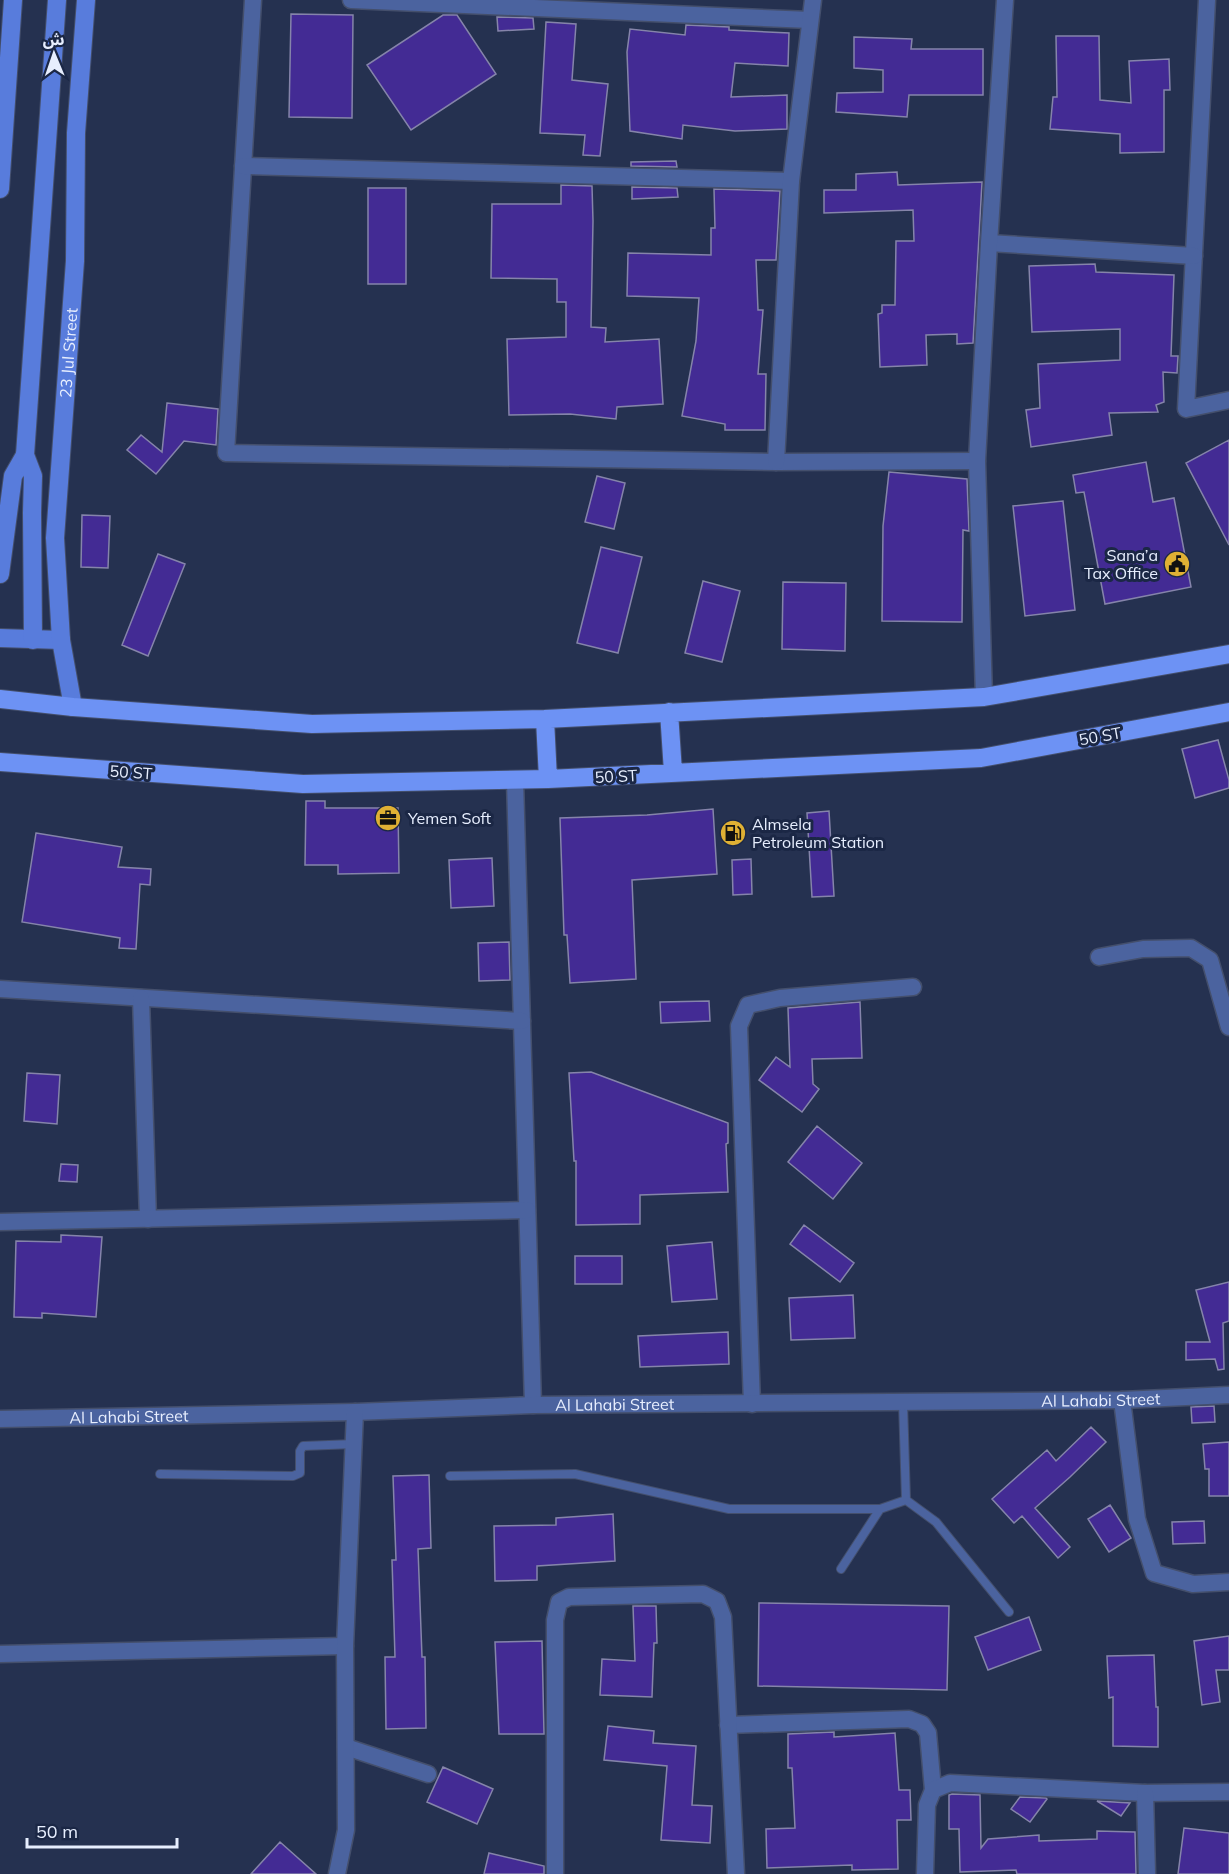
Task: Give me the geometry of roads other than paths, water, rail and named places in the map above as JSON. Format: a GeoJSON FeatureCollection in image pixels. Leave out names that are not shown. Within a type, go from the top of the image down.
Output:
{"type":"FeatureCollection","features":[{"type":"Feature","properties":{"kind":"main road"},"geometry":{"type":"LineString","coordinates":[[0,699],[312,724],[545,719],[984,697],[1229,654]]}},
{"type":"Feature","properties":{"kind":"main road"},"geometry":{"type":"LineString","coordinates":[[669,712],[673,772]]}},
{"type":"Feature","properties":{"kind":"main road","name":"50 ST"},"geometry":{"type":"LineString","coordinates":[[0,762],[303,784],[515,781],[981,758],[1229,712]]}},
{"type":"Feature","properties":{"kind":"main road"},"geometry":{"type":"LineString","coordinates":[[545,719],[548,779]]}},
{"type":"Feature","properties":{"kind":"street"},"geometry":{"type":"LineString","coordinates":[[0,189],[13,0]]}},
{"type":"Feature","properties":{"kind":"street"},"geometry":{"type":"LineString","coordinates":[[33,640],[33,476],[25,455],[57,0]]}},
{"type":"Feature","properties":{"kind":"street","name":"23 Jul Street"},"geometry":{"type":"LineString","coordinates":[[73,706],[61,640],[55,538],[75,261],[76,134],[86,0]]}},
{"type":"Feature","properties":{"kind":"street"},"geometry":{"type":"LineString","coordinates":[[253,0],[226,453],[776,462],[977,461]]}},
{"type":"Feature","properties":{"kind":"street"},"geometry":{"type":"LineString","coordinates":[[351,0],[810,20]]}},
{"type":"Feature","properties":{"kind":"street"},"geometry":{"type":"LineString","coordinates":[[776,462],[791,181],[813,0]]}},
{"type":"Feature","properties":{"kind":"street"},"geometry":{"type":"LineString","coordinates":[[984,697],[977,461],[1005,0]]}},
{"type":"Feature","properties":{"kind":"street"},"geometry":{"type":"LineString","coordinates":[[1207,0],[1186,409],[1229,400]]}},
{"type":"Feature","properties":{"kind":"street"},"geometry":{"type":"LineString","coordinates":[[243,166],[791,181]]}},
{"type":"Feature","properties":{"kind":"street"},"geometry":{"type":"LineString","coordinates":[[989,243],[1194,256]]}},
{"type":"Feature","properties":{"kind":"street"},"geometry":{"type":"LineString","coordinates":[[0,574],[13,476],[25,455]]}},
{"type":"Feature","properties":{"kind":"street"},"geometry":{"type":"LineString","coordinates":[[0,638],[61,640]]}},
{"type":"Feature","properties":{"kind":"street"},"geometry":{"type":"LineString","coordinates":[[515,781],[533,1405]]}},
{"type":"Feature","properties":{"kind":"street"},"geometry":{"type":"LineString","coordinates":[[1100,957],[1143,950],[1191,948],[1210,960],[1229,1027]]}},
{"type":"Feature","properties":{"kind":"street"},"geometry":{"type":"LineString","coordinates":[[752,1404],[739,1026],[748,1005],[769,1000],[913,987]]}},
{"type":"Feature","properties":{"kind":"street"},"geometry":{"type":"LineString","coordinates":[[0,989],[522,1021]]}},
{"type":"Feature","properties":{"kind":"street"},"geometry":{"type":"LineString","coordinates":[[141,998],[148,1219]]}},
{"type":"Feature","properties":{"kind":"street"},"geometry":{"type":"LineString","coordinates":[[0,1222],[527,1210]]}},
{"type":"Feature","properties":{"kind":"street","name":"Al Lahabi Street"},"geometry":{"type":"LineString","coordinates":[[0,1419],[355,1412],[533,1405],[1122,1400],[1229,1395]]}},
{"type":"Feature","properties":{"kind":"street"},"geometry":{"type":"LineString","coordinates":[[1122,1400],[1137,1519],[1154,1574],[1193,1584],[1229,1582]]}},
{"type":"Feature","properties":{"kind":"street"},"geometry":{"type":"LineString","coordinates":[[337,1874],[346,1830],[345,1646],[355,1412]]}},
{"type":"Feature","properties":{"kind":"street"},"geometry":{"type":"LineString","coordinates":[[555,1874],[555,1620],[559,1602],[570,1597],[703,1594],[717,1601],[723,1617],[736,1874]]}},
{"type":"Feature","properties":{"kind":"street"},"geometry":{"type":"LineString","coordinates":[[0,1654],[345,1646]]}},
{"type":"Feature","properties":{"kind":"street"},"geometry":{"type":"LineString","coordinates":[[729,1725],[909,1719],[922,1724],[928,1733],[933,1790],[927,1805],[925,1874]]}},
{"type":"Feature","properties":{"kind":"street"},"geometry":{"type":"LineString","coordinates":[[346,1746],[428,1774]]}},
{"type":"Feature","properties":{"kind":"street"},"geometry":{"type":"LineString","coordinates":[[933,1790],[950,1784],[1144,1793],[1229,1792]]}},
{"type":"Feature","properties":{"kind":"street"},"geometry":{"type":"LineString","coordinates":[[1144,1793],[1147,1874]]}},
{"type":"Feature","properties":{"kind":"lane"},"geometry":{"type":"LineString","coordinates":[[903,1402],[906,1500]]}},
{"type":"Feature","properties":{"kind":"lane"},"geometry":{"type":"LineString","coordinates":[[160,1474],[294,1476],[300,1473],[300,1451],[303,1446],[354,1444]]}},
{"type":"Feature","properties":{"kind":"lane"},"geometry":{"type":"LineString","coordinates":[[450,1476],[575,1474],[729,1509],[880,1509],[906,1500]]}},
{"type":"Feature","properties":{"kind":"lane"},"geometry":{"type":"LineString","coordinates":[[906,1500],[936,1522],[1009,1612]]}},
{"type":"Feature","properties":{"kind":"lane"},"geometry":{"type":"LineString","coordinates":[[841,1569],[880,1509]]}},
{"type":"Feature","properties":{"kind":"place","name":"Sana’a Tax Office"},"geometry":{"type":"Point","coordinates":[1177,564]}},
{"type":"Feature","properties":{"kind":"place","name":"Yemen Soft"},"geometry":{"type":"Point","coordinates":[388,818]}},
{"type":"Feature","properties":{"kind":"place","name":"Almsela Petroleum Station"},"geometry":{"type":"Point","coordinates":[733,833]}}]}
